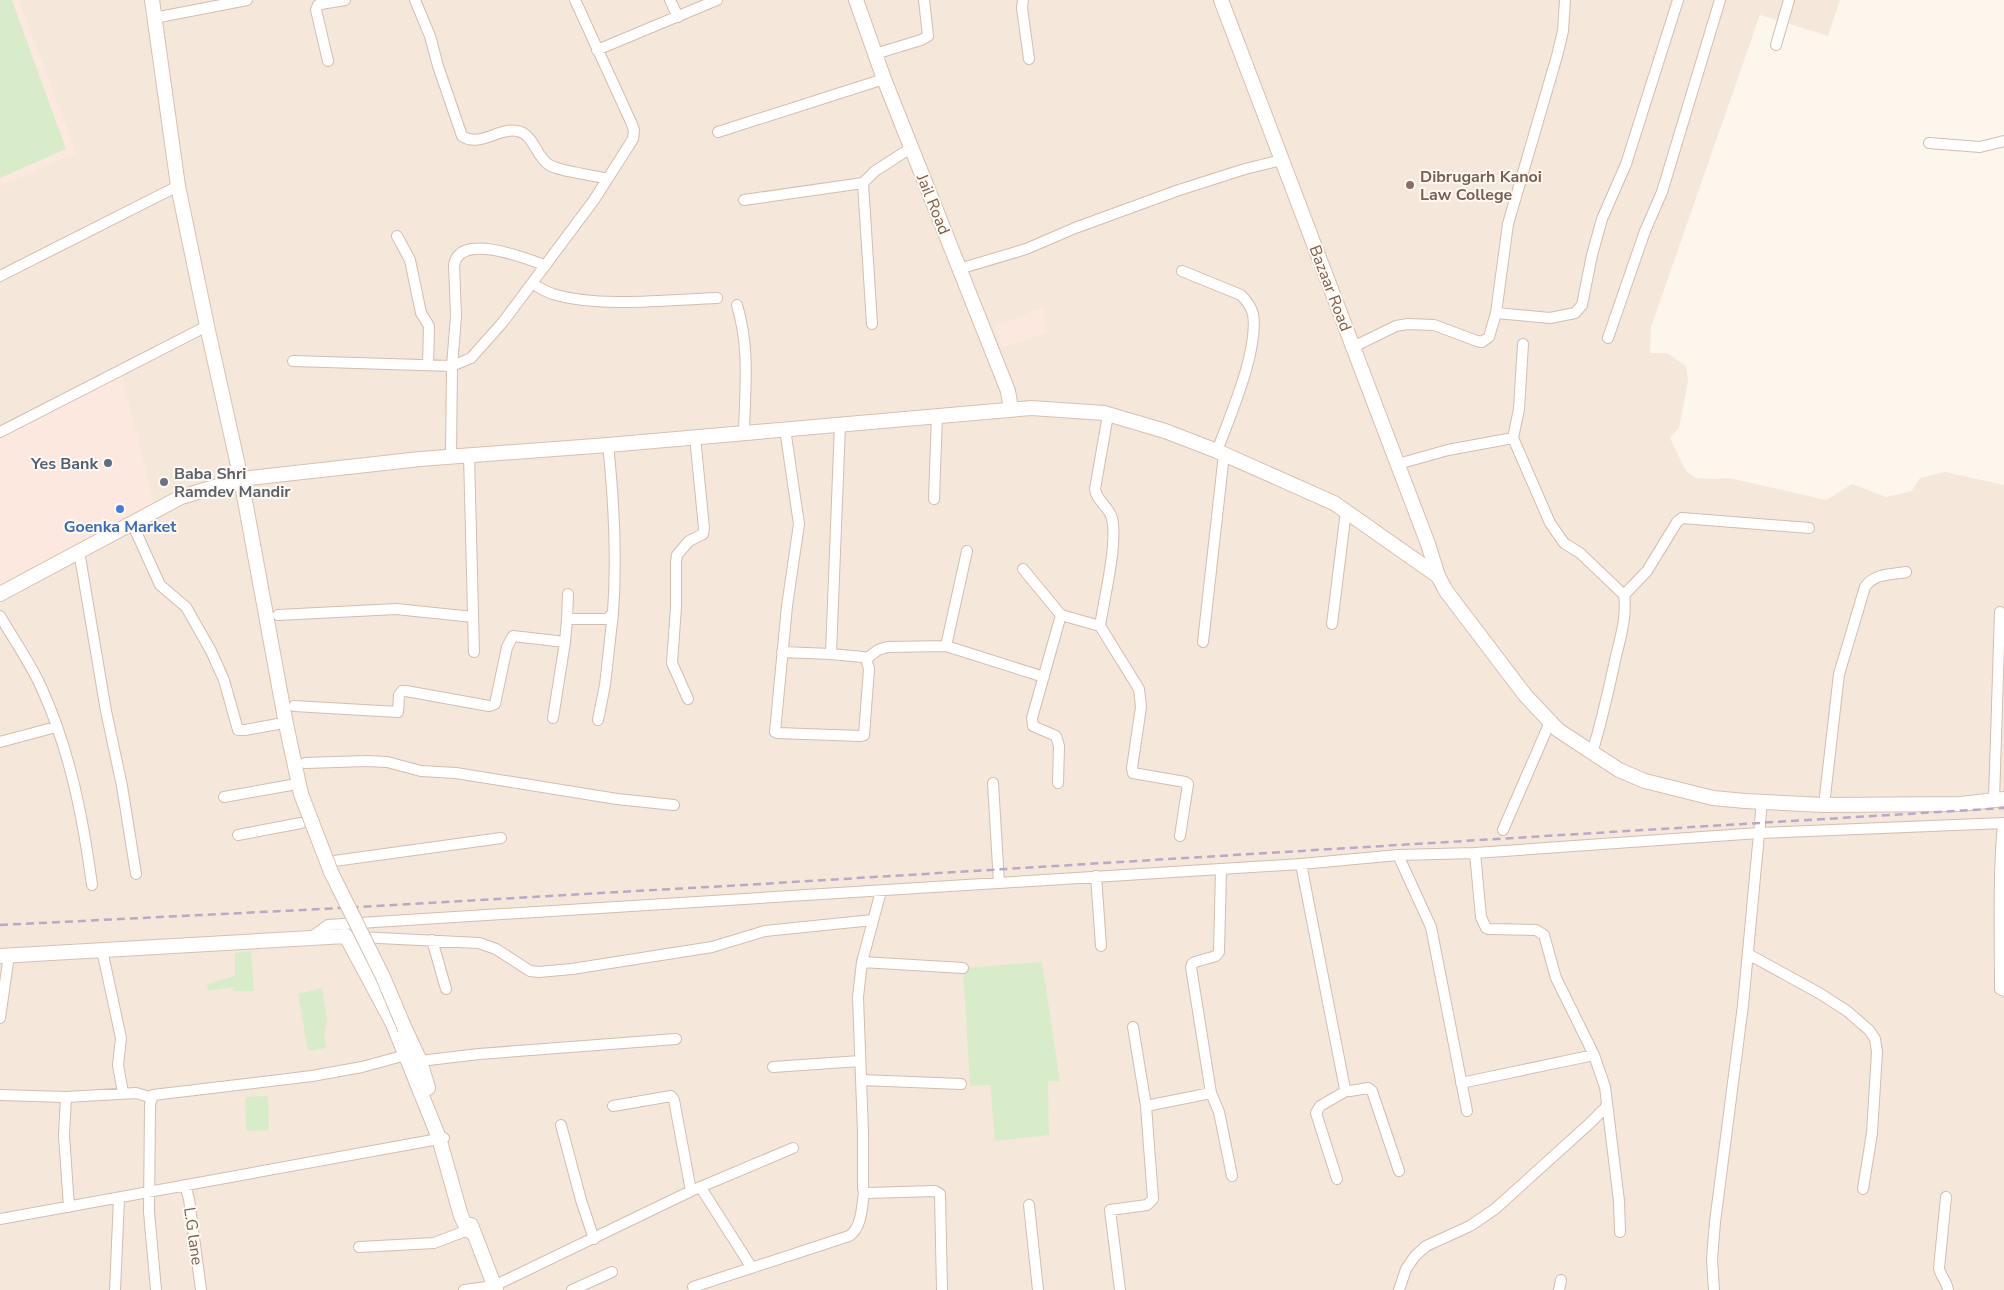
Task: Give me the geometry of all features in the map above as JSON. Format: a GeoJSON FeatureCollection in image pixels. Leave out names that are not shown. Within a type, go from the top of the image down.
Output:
{"type":"FeatureCollection","features":[{"type":"Feature","properties":{"kind":"main road"},"geometry":{"type":"LineString","coordinates":[[152,0],[178,186],[241,479],[286,724],[296,790],[331,872],[383,977],[404,1029],[420,1060],[471,1232],[495,1288]]}},
{"type":"Feature","properties":{"kind":"main road","name":"Jail Road"},"geometry":{"type":"LineString","coordinates":[[856,0],[884,79],[1008,391],[1011,409]]}},
{"type":"Feature","properties":{"kind":"main road","name":"Bazaar Road"},"geometry":{"type":"LineString","coordinates":[[1221,0],[1398,464],[1438,576]]}},
{"type":"Feature","properties":{"kind":"main road"},"geometry":{"type":"LineString","coordinates":[[0,594],[181,497],[241,479],[451,456],[608,445],[1011,409],[1031,408],[1108,415],[1165,431],[1221,453],[1334,503],[1438,576],[1457,606],[1526,695],[1550,722],[1558,730],[1619,770],[1645,781],[1713,798],[1762,802],[1824,805],[1961,804],[1999,800]]}},
{"type":"Feature","properties":{"kind":"main road"},"geometry":{"type":"LineString","coordinates":[[4,956],[346,936],[393,1024],[442,1138]]}},
{"type":"Feature","properties":{"kind":"street"},"geometry":{"type":"LineString","coordinates":[[154,18],[247,0]]}},
{"type":"Feature","properties":{"kind":"street"},"geometry":{"type":"LineString","coordinates":[[328,61],[315,4],[344,0]]}},
{"type":"Feature","properties":{"kind":"street"},"geometry":{"type":"LineString","coordinates":[[415,0],[430,36],[438,66],[462,136],[468,140],[475,140],[511,130],[522,132],[531,141],[545,162],[552,167],[593,174],[604,183]]}},
{"type":"Feature","properties":{"kind":"street"},"geometry":{"type":"LineString","coordinates":[[292,361],[452,366],[471,358],[480,350],[532,284],[544,265],[594,200],[633,139],[634,130],[575,0]]}},
{"type":"Feature","properties":{"kind":"street"},"geometry":{"type":"LineString","coordinates":[[670,0],[678,17]]}},
{"type":"Feature","properties":{"kind":"street"},"geometry":{"type":"LineString","coordinates":[[597,50],[717,0]]}},
{"type":"Feature","properties":{"kind":"street"},"geometry":{"type":"LineString","coordinates":[[875,54],[921,40],[928,36],[924,0]]}},
{"type":"Feature","properties":{"kind":"street"},"geometry":{"type":"LineString","coordinates":[[1022,0],[1029,59]]}},
{"type":"Feature","properties":{"kind":"street"},"geometry":{"type":"LineString","coordinates":[[1353,346],[1396,326],[1408,324],[1434,325],[1451,333],[1482,342],[1489,337],[1496,313],[1508,224],[1557,56],[1563,31],[1565,0]]}},
{"type":"Feature","properties":{"kind":"street"},"geometry":{"type":"LineString","coordinates":[[1496,313],[1550,318],[1575,313],[1582,305],[1592,255],[1602,219],[1626,164],[1678,0]]}},
{"type":"Feature","properties":{"kind":"street"},"geometry":{"type":"LineString","coordinates":[[1608,338],[1645,231],[1664,183],[1720,0]]}},
{"type":"Feature","properties":{"kind":"street"},"geometry":{"type":"LineString","coordinates":[[1776,44],[1788,0]]}},
{"type":"Feature","properties":{"kind":"street"},"geometry":{"type":"LineString","coordinates":[[718,132],[884,79]]}},
{"type":"Feature","properties":{"kind":"street"},"geometry":{"type":"LineString","coordinates":[[744,200],[778,197],[863,183],[907,137]]}},
{"type":"Feature","properties":{"kind":"street"},"geometry":{"type":"LineString","coordinates":[[1929,143],[1980,147],[2004,141]]}},
{"type":"Feature","properties":{"kind":"street"},"geometry":{"type":"LineString","coordinates":[[959,269],[1026,249],[1075,228],[1179,190],[1244,169],[1282,160]]}},
{"type":"Feature","properties":{"kind":"street"},"geometry":{"type":"LineString","coordinates":[[863,183],[872,324]]}},
{"type":"Feature","properties":{"kind":"street"},"geometry":{"type":"LineString","coordinates":[[0,276],[178,186]]}},
{"type":"Feature","properties":{"kind":"street"},"geometry":{"type":"LineString","coordinates":[[397,236],[410,260],[421,313],[428,324],[428,365]]}},
{"type":"Feature","properties":{"kind":"street"},"geometry":{"type":"LineString","coordinates":[[451,456],[452,366],[456,316],[454,265],[456,258],[469,249],[476,248],[510,253],[544,265]]}},
{"type":"Feature","properties":{"kind":"street"},"geometry":{"type":"LineString","coordinates":[[1182,271],[1241,295],[1248,302],[1252,313],[1254,330],[1244,375],[1221,453],[1203,642]]}},
{"type":"Feature","properties":{"kind":"street"},"geometry":{"type":"LineString","coordinates":[[532,284],[552,294],[577,299],[603,301],[638,302],[716,298]]}},
{"type":"Feature","properties":{"kind":"street"},"geometry":{"type":"LineString","coordinates":[[737,304],[746,350],[744,433]]}},
{"type":"Feature","properties":{"kind":"street"},"geometry":{"type":"LineString","coordinates":[[0,432],[207,326]]}},
{"type":"Feature","properties":{"kind":"street"},"geometry":{"type":"LineString","coordinates":[[1523,344],[1519,409],[1513,438],[1550,523],[1564,544],[1580,554],[1624,595],[1625,605],[1622,632],[1600,727],[1592,753]]}},
{"type":"Feature","properties":{"kind":"street"},"geometry":{"type":"LineString","coordinates":[[934,499],[937,415]]}},
{"type":"Feature","properties":{"kind":"street"},"geometry":{"type":"LineString","coordinates":[[1108,415],[1095,489],[1097,496],[1109,510],[1112,517],[1113,534],[1100,626],[1139,689],[1141,706],[1132,768],[1133,773],[1188,784],[1180,836]]}},
{"type":"Feature","properties":{"kind":"street"},"geometry":{"type":"LineString","coordinates":[[831,654],[840,424]]}},
{"type":"Feature","properties":{"kind":"street"},"geometry":{"type":"LineString","coordinates":[[782,652],[863,657],[866,660],[869,669],[863,736],[777,733],[775,729],[782,652],[798,524],[785,429]]}},
{"type":"Feature","properties":{"kind":"street"},"geometry":{"type":"LineString","coordinates":[[688,700],[672,664],[677,555],[689,540],[703,534],[704,528],[695,437]]}},
{"type":"Feature","properties":{"kind":"street"},"geometry":{"type":"LineString","coordinates":[[1398,464],[1448,450],[1513,438]]}},
{"type":"Feature","properties":{"kind":"street"},"geometry":{"type":"LineString","coordinates":[[598,720],[605,685],[616,572],[613,496],[608,445]]}},
{"type":"Feature","properties":{"kind":"street"},"geometry":{"type":"LineString","coordinates":[[469,455],[474,652]]}},
{"type":"Feature","properties":{"kind":"street"},"geometry":{"type":"LineString","coordinates":[[1332,624],[1346,512]]}},
{"type":"Feature","properties":{"kind":"street"},"geometry":{"type":"LineString","coordinates":[[1624,595],[1647,571],[1677,522],[1682,518],[1809,528]]}},
{"type":"Feature","properties":{"kind":"street"},"geometry":{"type":"LineString","coordinates":[[132,523],[160,585],[186,607],[211,651],[224,680],[238,730],[278,724]]}},
{"type":"Feature","properties":{"kind":"street"},"geometry":{"type":"LineString","coordinates":[[79,551],[106,711],[122,786],[136,874]]}},
{"type":"Feature","properties":{"kind":"street"},"geometry":{"type":"LineString","coordinates":[[946,646],[967,551]]}},
{"type":"Feature","properties":{"kind":"street"},"geometry":{"type":"LineString","coordinates":[[1023,569],[1061,615],[1100,626]]}},
{"type":"Feature","properties":{"kind":"street"},"geometry":{"type":"LineString","coordinates":[[1824,805],[1839,674],[1865,587],[1869,580],[1875,577],[1906,572]]}},
{"type":"Feature","properties":{"kind":"street"},"geometry":{"type":"LineString","coordinates":[[553,718],[565,642],[568,594]]}},
{"type":"Feature","properties":{"kind":"street"},"geometry":{"type":"LineString","coordinates":[[278,615],[396,609],[473,617]]}},
{"type":"Feature","properties":{"kind":"street"},"geometry":{"type":"LineString","coordinates":[[1999,800],[2000,612]]}},
{"type":"Feature","properties":{"kind":"street"},"geometry":{"type":"LineString","coordinates":[[567,619],[607,619],[613,613]]}},
{"type":"Feature","properties":{"kind":"street"},"geometry":{"type":"LineString","coordinates":[[1058,782],[1059,746],[1056,736],[1036,728],[1032,723],[1061,615]]}},
{"type":"Feature","properties":{"kind":"street"},"geometry":{"type":"LineString","coordinates":[[0,616],[38,680],[62,740],[85,835],[92,885]]}},
{"type":"Feature","properties":{"kind":"street"},"geometry":{"type":"LineString","coordinates":[[294,706],[398,712],[399,695],[402,691],[406,691],[489,706],[495,704],[507,647],[513,636],[565,642]]}},
{"type":"Feature","properties":{"kind":"street"},"geometry":{"type":"LineString","coordinates":[[866,660],[878,650],[888,647],[946,646],[1044,677]]}},
{"type":"Feature","properties":{"kind":"street"},"geometry":{"type":"LineString","coordinates":[[1503,830],[1550,722]]}},
{"type":"Feature","properties":{"kind":"street"},"geometry":{"type":"LineString","coordinates":[[0,742],[56,727]]}},
{"type":"Feature","properties":{"kind":"street"},"geometry":{"type":"LineString","coordinates":[[305,763],[387,762],[421,771],[456,773],[617,799],[674,805]]}},
{"type":"Feature","properties":{"kind":"street"},"geometry":{"type":"LineString","coordinates":[[993,784],[1000,883]]}},
{"type":"Feature","properties":{"kind":"street"},"geometry":{"type":"LineString","coordinates":[[224,797],[296,790]]}},
{"type":"Feature","properties":{"kind":"street"},"geometry":{"type":"LineString","coordinates":[[1714,1290],[1712,1260],[1715,1222],[1729,1121],[1748,954],[1762,802]]}},
{"type":"Feature","properties":{"kind":"street"},"geometry":{"type":"LineString","coordinates":[[238,835],[301,823]]}},
{"type":"Feature","properties":{"kind":"street"},"geometry":{"type":"LineString","coordinates":[[309,939],[328,925],[1301,864],[1398,855],[1475,853],[1759,833],[2004,823],[2000,989],[2004,991]]}},
{"type":"Feature","properties":{"kind":"street"},"geometry":{"type":"LineString","coordinates":[[334,861],[501,838]]}},
{"type":"Feature","properties":{"kind":"street"},"geometry":{"type":"LineString","coordinates":[[1475,853],[1484,925],[1490,929],[1536,930],[1544,936],[1556,978],[1594,1054],[1605,1087],[1619,1201],[1620,1232]]}},
{"type":"Feature","properties":{"kind":"street"},"geometry":{"type":"LineString","coordinates":[[1398,855],[1431,927],[1467,1111]]}},
{"type":"Feature","properties":{"kind":"street"},"geometry":{"type":"LineString","coordinates":[[1301,864],[1346,1091]]}},
{"type":"Feature","properties":{"kind":"street"},"geometry":{"type":"LineString","coordinates":[[1221,869],[1219,952],[1216,956],[1195,962],[1191,967],[1211,1094],[1219,1112],[1232,1176]]}},
{"type":"Feature","properties":{"kind":"street"},"geometry":{"type":"LineString","coordinates":[[1096,876],[1101,946]]}},
{"type":"Feature","properties":{"kind":"street"},"geometry":{"type":"LineString","coordinates":[[693,1287],[855,1232],[864,1192],[858,997],[862,962],[881,891]]}},
{"type":"Feature","properties":{"kind":"street"},"geometry":{"type":"LineString","coordinates":[[346,936],[488,945],[530,971],[539,972],[572,969],[712,947],[765,931],[873,920]]}},
{"type":"Feature","properties":{"kind":"street"},"geometry":{"type":"LineString","coordinates":[[432,940],[446,989]]}},
{"type":"Feature","properties":{"kind":"street"},"geometry":{"type":"LineString","coordinates":[[102,950],[121,1038],[118,1065],[123,1093]]}},
{"type":"Feature","properties":{"kind":"street"},"geometry":{"type":"LineString","coordinates":[[1748,954],[1819,993],[1847,1011],[1869,1030],[1875,1039],[1877,1052],[1872,1133],[1863,1189]]}},
{"type":"Feature","properties":{"kind":"street"},"geometry":{"type":"LineString","coordinates":[[0,1018],[4,956]]}},
{"type":"Feature","properties":{"kind":"street"},"geometry":{"type":"LineString","coordinates":[[862,962],[963,968]]}},
{"type":"Feature","properties":{"kind":"street"},"geometry":{"type":"LineString","coordinates":[[1120,1290],[1110,1210],[1147,1204],[1153,1199],[1146,1106],[1133,1027]]}},
{"type":"Feature","properties":{"kind":"street"},"geometry":{"type":"LineString","coordinates":[[420,1060],[676,1039]]}},
{"type":"Feature","properties":{"kind":"street"},"geometry":{"type":"LineString","coordinates":[[1461,1083],[1594,1054]]}},
{"type":"Feature","properties":{"kind":"street"},"geometry":{"type":"LineString","coordinates":[[0,1095],[66,1097],[136,1093],[150,1098],[160,1093],[312,1076],[362,1067],[406,1055]]}},
{"type":"Feature","properties":{"kind":"street"},"geometry":{"type":"LineString","coordinates":[[773,1067],[860,1061]]}},
{"type":"Feature","properties":{"kind":"street"},"geometry":{"type":"LineString","coordinates":[[861,1080],[961,1084]]}},
{"type":"Feature","properties":{"kind":"street"},"geometry":{"type":"LineString","coordinates":[[1337,1180],[1316,1113],[1320,1106],[1346,1091],[1368,1088],[1372,1091],[1399,1172]]}},
{"type":"Feature","properties":{"kind":"street"},"geometry":{"type":"LineString","coordinates":[[1146,1106],[1211,1094]]}},
{"type":"Feature","properties":{"kind":"street"},"geometry":{"type":"LineString","coordinates":[[613,1106],[671,1096],[674,1100],[691,1191]]}},
{"type":"Feature","properties":{"kind":"street"},"geometry":{"type":"LineString","coordinates":[[66,1097],[64,1136],[68,1207]]}},
{"type":"Feature","properties":{"kind":"street"},"geometry":{"type":"LineString","coordinates":[[150,1098],[150,1225],[156,1290]]}},
{"type":"Feature","properties":{"kind":"street"},"geometry":{"type":"LineString","coordinates":[[1399,1290],[1406,1269],[1414,1256],[1426,1246],[1470,1226],[1495,1209],[1590,1124],[1607,1104]]}},
{"type":"Feature","properties":{"kind":"street"},"geometry":{"type":"LineString","coordinates":[[561,1125],[581,1200],[594,1239]]}},
{"type":"Feature","properties":{"kind":"street"},"geometry":{"type":"LineString","coordinates":[[0,1219],[442,1138]]}},
{"type":"Feature","properties":{"kind":"street"},"geometry":{"type":"LineString","coordinates":[[464,1290],[495,1288],[691,1191],[793,1148]]}},
{"type":"Feature","properties":{"kind":"street","name":"L.G lane"},"geometry":{"type":"LineString","coordinates":[[185,1185],[201,1288]]}},
{"type":"Feature","properties":{"kind":"street"},"geometry":{"type":"LineString","coordinates":[[701,1188],[752,1268]]}},
{"type":"Feature","properties":{"kind":"street"},"geometry":{"type":"LineString","coordinates":[[864,1192],[939,1192],[942,1196],[942,1290]]}},
{"type":"Feature","properties":{"kind":"street"},"geometry":{"type":"LineString","coordinates":[[1946,1197],[1939,1268],[1947,1282],[1948,1290]]}},
{"type":"Feature","properties":{"kind":"street"},"geometry":{"type":"LineString","coordinates":[[114,1290],[119,1198]]}},
{"type":"Feature","properties":{"kind":"street"},"geometry":{"type":"LineString","coordinates":[[1029,1205],[1038,1290]]}},
{"type":"Feature","properties":{"kind":"street"},"geometry":{"type":"LineString","coordinates":[[359,1247],[434,1242],[471,1232]]}},
{"type":"Feature","properties":{"kind":"street"},"geometry":{"type":"LineString","coordinates":[[572,1290],[612,1272]]}},
{"type":"Feature","properties":{"kind":"shaded area"},"geometry":{"type":"Polygon","coordinates":[[[0,0],[1840,0],[1828,36],[1760,15],[1651,327],[1650,353],[1667,353],[1686,366],[1688,381],[1679,428],[1670,438],[1686,471],[1696,478],[1729,478],[1826,500],[1852,484],[1886,497],[1912,491],[1920,478],[1945,472],[2004,485],[2004,1290],[0,1290],[0,0]]]}},
{"type":"Feature","properties":{"kind":"shaded area"},"geometry":{"type":"Polygon","coordinates":[[[0,0],[19,0],[76,153],[0,185],[0,0]]]}},
{"type":"Feature","properties":{"kind":"shaded area"},"geometry":{"type":"Polygon","coordinates":[[[1042,308],[1048,332],[1003,347],[994,327],[1042,308]]]}},
{"type":"Feature","properties":{"kind":"shaded area"},"geometry":{"type":"Polygon","coordinates":[[[121,374],[154,504],[0,584],[0,438],[34,418],[121,374]]]}},
{"type":"Feature","properties":{"kind":"green space"},"geometry":{"type":"Polygon","coordinates":[[[0,0],[12,0],[66,149],[0,178],[0,0]]]}},
{"type":"Feature","properties":{"kind":"green space"},"geometry":{"type":"Polygon","coordinates":[[[251,951],[254,991],[234,991],[233,987],[208,991],[207,984],[235,976],[235,953],[251,951]]]}},
{"type":"Feature","properties":{"kind":"green space"},"geometry":{"type":"Polygon","coordinates":[[[1042,962],[1060,1081],[1048,1081],[1049,1135],[995,1141],[990,1085],[970,1086],[963,968],[1042,962]]]}},
{"type":"Feature","properties":{"kind":"green space"},"geometry":{"type":"Polygon","coordinates":[[[322,988],[327,1019],[324,1036],[326,1048],[308,1051],[298,994],[322,988]]]}},
{"type":"Feature","properties":{"kind":"green space"},"geometry":{"type":"Polygon","coordinates":[[[268,1096],[269,1130],[246,1131],[245,1097],[268,1096]]]}},
{"type":"Feature","properties":{"kind":"railway"},"geometry":{"type":"LineString","coordinates":[[0,925],[760,884],[2004,808]]}},
{"type":"Feature","properties":{"kind":"place","name":"Dibrugarh Kanoi Law College"},"geometry":{"type":"Point","coordinates":[1410,185]}},
{"type":"Feature","properties":{"kind":"place","name":"Yes Bank"},"geometry":{"type":"Point","coordinates":[108,463]}},
{"type":"Feature","properties":{"kind":"place","name":"Baba Shri Ramdev Mandir"},"geometry":{"type":"Point","coordinates":[164,482]}},
{"type":"Feature","properties":{"kind":"place","name":"Goenka Market"},"geometry":{"type":"Point","coordinates":[120,509]}}]}
